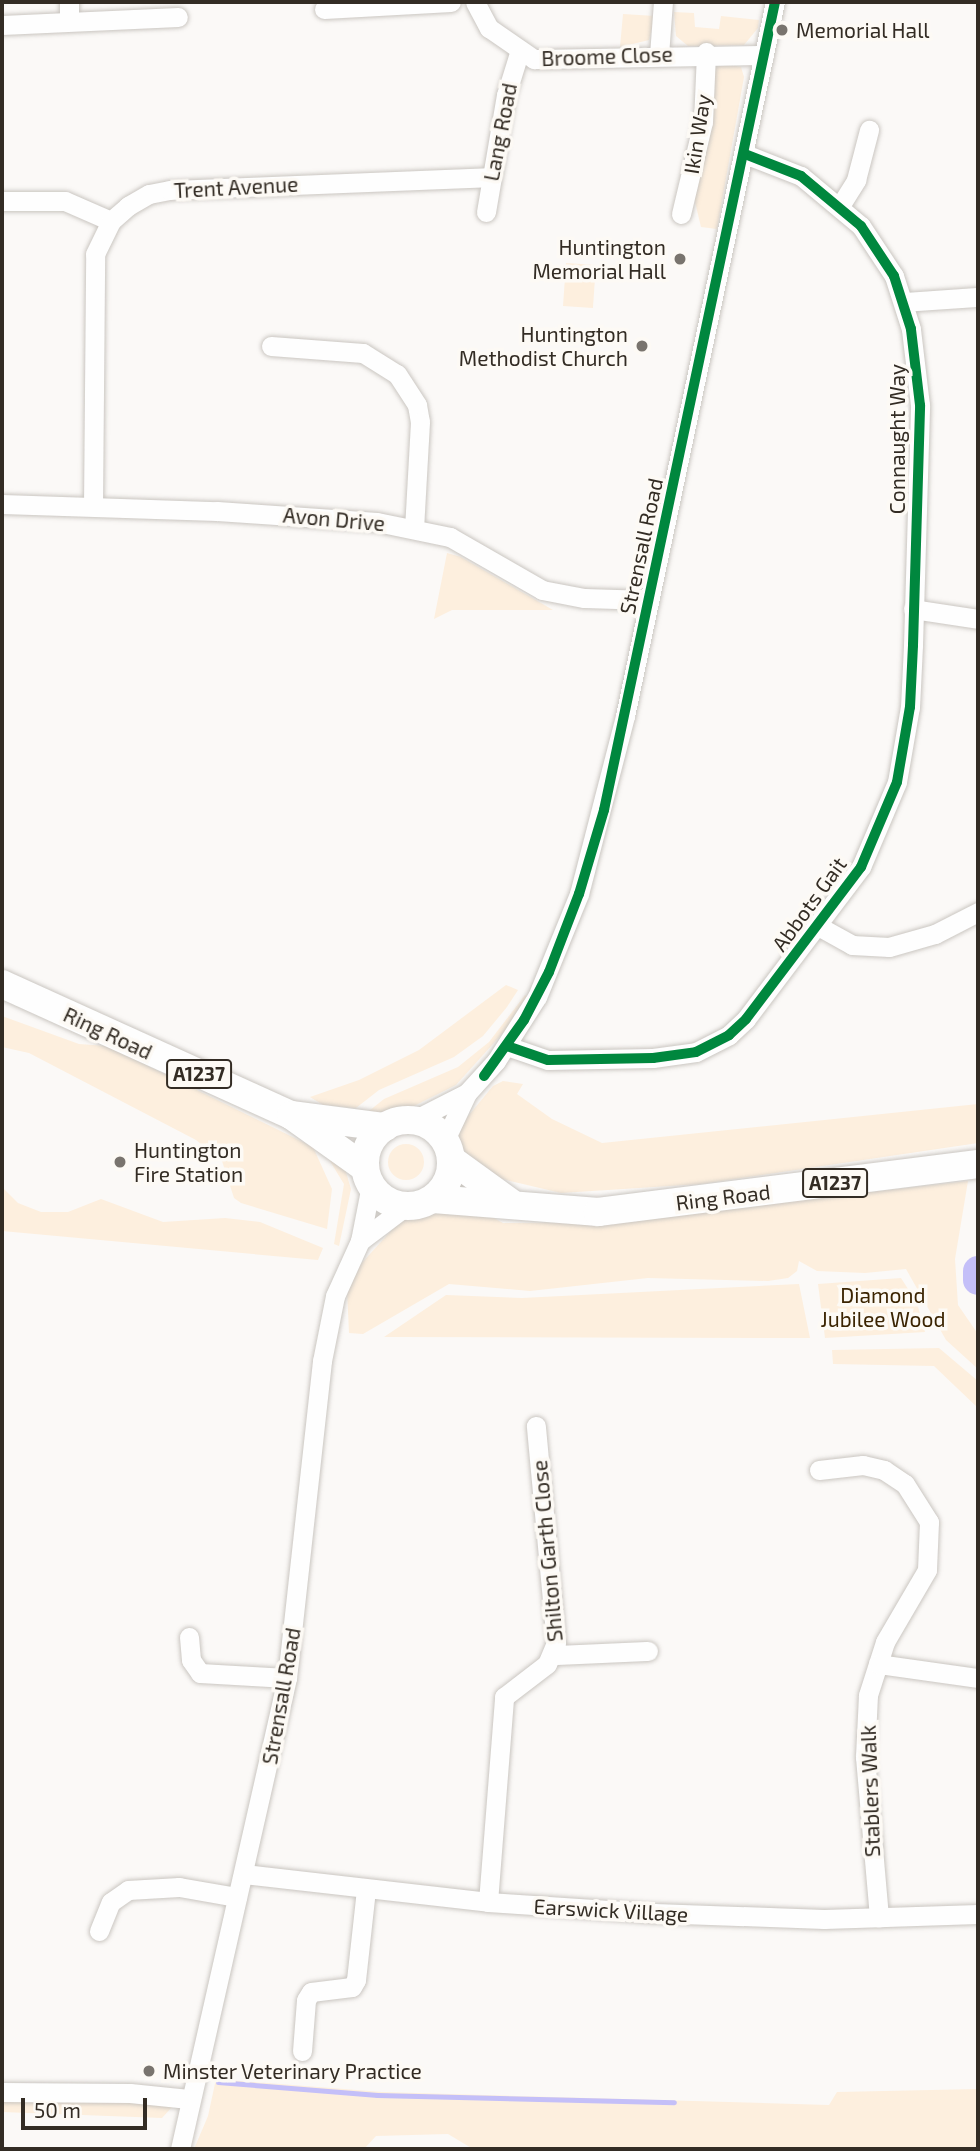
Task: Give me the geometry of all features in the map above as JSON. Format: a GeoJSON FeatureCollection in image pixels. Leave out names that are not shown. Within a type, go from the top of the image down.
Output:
{"type":"FeatureCollection","features":[{"type":"Feature","properties":{"kind":"highway","name":"Ring Road"},"geometry":{"type":"LineString","coordinates":[[2,984],[291,1115],[368,1177]]}},
{"type":"Feature","properties":{"kind":"highway","name":"Ring Road"},"geometry":{"type":"LineString","coordinates":[[291,1115],[385,1127]]}},
{"type":"Feature","properties":{"kind":"highway"},"geometry":{"type":"LineString","coordinates":[[414,1120],[437,1130],[448,1150],[448,1182],[433,1199],[405,1207],[385,1200],[368,1177],[372,1140],[385,1127],[414,1120]]}},
{"type":"Feature","properties":{"kind":"highway","name":"Ring Road"},"geometry":{"type":"LineString","coordinates":[[448,1150],[510,1202]]}},
{"type":"Feature","properties":{"kind":"highway","name":"Ring Road"},"geometry":{"type":"LineString","coordinates":[[433,1199],[510,1202],[598,1212],[972,1165]]}},
{"type":"Feature","properties":{"kind":"street"},"geometry":{"type":"LineString","coordinates":[[324,9],[451,2]]}},
{"type":"Feature","properties":{"kind":"street","name":"Broome Close"},"geometry":{"type":"LineString","coordinates":[[475,2],[489,28],[519,53],[549,61],[706,52],[764,55]]}},
{"type":"Feature","properties":{"kind":"street"},"geometry":{"type":"LineString","coordinates":[[659,55],[663,2]]}},
{"type":"Feature","properties":{"kind":"street","name":"Strensall Road"},"geometry":{"type":"LineString","coordinates":[[448,1150],[467,1093],[507,1046],[537,997],[579,894],[604,810],[775,2]]}},
{"type":"Feature","properties":{"kind":"street"},"geometry":{"type":"LineString","coordinates":[[2,25],[69,12],[178,18]]}},
{"type":"Feature","properties":{"kind":"street","name":"Ikin Way"},"geometry":{"type":"LineString","coordinates":[[681,214],[703,122],[706,52]]}},
{"type":"Feature","properties":{"kind":"street","name":"Lang Road"},"geometry":{"type":"LineString","coordinates":[[486,212],[511,75],[519,53]]}},
{"type":"Feature","properties":{"kind":"street"},"geometry":{"type":"LineString","coordinates":[[840,206],[856,180],[870,125]]}},
{"type":"Feature","properties":{"kind":"street","name":"Connaught Way"},"geometry":{"type":"LineString","coordinates":[[744,154],[802,176],[840,206],[879,249],[904,302],[919,381],[915,553]]}},
{"type":"Feature","properties":{"kind":"street","name":"Trent Avenue"},"geometry":{"type":"LineString","coordinates":[[93,506],[93,272],[97,246],[111,221],[149,194],[170,190],[491,177]]}},
{"type":"Feature","properties":{"kind":"street"},"geometry":{"type":"LineString","coordinates":[[2,201],[65,201],[83,205],[111,221]]}},
{"type":"Feature","properties":{"kind":"street"},"geometry":{"type":"LineString","coordinates":[[904,302],[978,297]]}},
{"type":"Feature","properties":{"kind":"street"},"geometry":{"type":"LineString","coordinates":[[271,346],[292,355],[363,353],[381,361],[408,390],[420,422],[414,528]]}},
{"type":"Feature","properties":{"kind":"street","name":"Avon Drive"},"geometry":{"type":"LineString","coordinates":[[2,505],[93,506],[339,518],[414,528],[470,546],[542,590],[584,598],[649,600]]}},
{"type":"Feature","properties":{"kind":"street","name":"Abbots Gait"},"geometry":{"type":"LineString","coordinates":[[507,1046],[532,1058],[574,1061],[653,1058],[705,1048],[747,1019],[860,867],[894,792],[910,707],[915,553]]}},
{"type":"Feature","properties":{"kind":"street"},"geometry":{"type":"LineString","coordinates":[[913,609],[978,618]]}},
{"type":"Feature","properties":{"kind":"street"},"geometry":{"type":"LineString","coordinates":[[818,926],[852,945],[889,947],[935,934],[978,912]]}},
{"type":"Feature","properties":{"kind":"street","name":"Strensall Road"},"geometry":{"type":"LineString","coordinates":[[414,1120],[467,1093]]}},
{"type":"Feature","properties":{"kind":"street","name":"Strensall Road"},"geometry":{"type":"LineString","coordinates":[[180,2149],[189,2099],[244,1874],[287,1678],[322,1361],[338,1285],[360,1241],[368,1177]]}},
{"type":"Feature","properties":{"kind":"street","name":"Strensall Road"},"geometry":{"type":"LineString","coordinates":[[360,1241],[405,1207]]}},
{"type":"Feature","properties":{"kind":"street","name":"Shilton Garth Close"},"geometry":{"type":"LineString","coordinates":[[488,1902],[504,1696],[555,1655],[536,1426]]}},
{"type":"Feature","properties":{"kind":"street","name":"Stablers Walk"},"geometry":{"type":"LineString","coordinates":[[818,1470],[863,1465],[884,1470],[905,1484],[929,1522],[928,1570],[885,1642],[869,1695],[865,1756],[879,1917]]}},
{"type":"Feature","properties":{"kind":"street"},"geometry":{"type":"LineString","coordinates":[[189,1637],[191,1660],[200,1673],[287,1678]]}},
{"type":"Feature","properties":{"kind":"street"},"geometry":{"type":"LineString","coordinates":[[555,1655],[648,1651]]}},
{"type":"Feature","properties":{"kind":"street"},"geometry":{"type":"LineString","coordinates":[[878,1664],[978,1678]]}},
{"type":"Feature","properties":{"kind":"street","name":"Earswick Village"},"geometry":{"type":"LineString","coordinates":[[244,1874],[488,1902],[755,1917],[978,1914]]}},
{"type":"Feature","properties":{"kind":"street"},"geometry":{"type":"LineString","coordinates":[[99,1931],[111,1902],[128,1890],[178,1887],[237,1897]]}},
{"type":"Feature","properties":{"kind":"street"},"geometry":{"type":"LineString","coordinates":[[302,2051],[306,2000],[311,1992],[352,1987],[356,1980],[366,1890]]}},
{"type":"Feature","properties":{"kind":"street"},"geometry":{"type":"LineString","coordinates":[[2,2092],[130,2093],[189,2099]]}},
{"type":"Feature","properties":{"kind":"green space"},"geometry":{"type":"Polygon","coordinates":[[[674,12],[694,13],[695,27],[719,29],[721,16],[759,20],[758,28],[744,45],[688,46],[676,36],[674,12]]]}},
{"type":"Feature","properties":{"kind":"green space"},"geometry":{"type":"Polygon","coordinates":[[[623,14],[655,16],[649,40],[620,47],[623,14]]]}},
{"type":"Feature","properties":{"kind":"green space"},"geometry":{"type":"Polygon","coordinates":[[[723,63],[741,67],[744,77],[717,229],[701,227],[694,198],[715,68],[723,63]]]}},
{"type":"Feature","properties":{"kind":"green space"},"geometry":{"type":"Polygon","coordinates":[[[566,263],[596,265],[593,308],[563,306],[566,263]]]}},
{"type":"Feature","properties":{"kind":"green space"},"geometry":{"type":"Polygon","coordinates":[[[447,553],[461,557],[553,610],[452,610],[434,619],[447,553]]]}},
{"type":"Feature","properties":{"kind":"green space"},"geometry":{"type":"Polygon","coordinates":[[[506,985],[518,990],[507,1007],[483,1036],[454,1057],[379,1090],[356,1108],[323,1105],[310,1097],[359,1080],[419,1050],[506,985]]]}},
{"type":"Feature","properties":{"kind":"green space"},"geometry":{"type":"Polygon","coordinates":[[[525,995],[528,997],[511,1024],[456,1085],[408,1109],[364,1115],[384,1099],[458,1067],[489,1042],[525,995]]]}},
{"type":"Feature","properties":{"kind":"green space"},"geometry":{"type":"Polygon","coordinates":[[[2,1016],[79,1044],[107,1046],[313,1147],[332,1189],[327,1229],[241,1203],[234,1198],[222,1161],[196,1140],[29,1053],[2,1047],[2,1016]]]}},
{"type":"Feature","properties":{"kind":"green space"},"geometry":{"type":"Polygon","coordinates":[[[503,1081],[523,1084],[517,1094],[552,1119],[602,1143],[978,1104],[978,1143],[701,1184],[561,1193],[498,1178],[457,1151],[456,1139],[464,1121],[493,1086],[503,1081]]]}},
{"type":"Feature","properties":{"kind":"green space"},"geometry":{"type":"Polygon","coordinates":[[[406,1144],[418,1150],[424,1162],[418,1174],[406,1180],[394,1174],[388,1162],[394,1150],[406,1144]]]}},
{"type":"Feature","properties":{"kind":"green space"},"geometry":{"type":"Polygon","coordinates":[[[325,1153],[345,1169],[351,1189],[339,1246],[334,1244],[344,1184],[325,1153]]]}},
{"type":"Feature","properties":{"kind":"green space"},"geometry":{"type":"Polygon","coordinates":[[[968,1181],[955,1259],[958,1305],[978,1334],[978,1369],[946,1340],[906,1269],[865,1273],[817,1271],[799,1261],[797,1271],[788,1278],[768,1281],[648,1278],[530,1291],[449,1284],[363,1334],[349,1333],[347,1290],[359,1266],[400,1221],[423,1210],[452,1206],[481,1211],[503,1223],[606,1222],[968,1181]]]}},
{"type":"Feature","properties":{"kind":"green space"},"geometry":{"type":"Polygon","coordinates":[[[2,1187],[18,1203],[41,1212],[68,1212],[101,1199],[163,1222],[225,1218],[260,1222],[323,1248],[318,1260],[2,1231],[2,1187]]]}},
{"type":"Feature","properties":{"kind":"green space","name":"Diamond Jubilee Wood"},"geometry":{"type":"Polygon","coordinates":[[[901,1278],[917,1303],[925,1332],[825,1338],[818,1284],[901,1278]]]}},
{"type":"Feature","properties":{"kind":"green space","name":"Diamond Jubilee Wood"},"geometry":{"type":"Polygon","coordinates":[[[799,1284],[810,1338],[384,1337],[446,1295],[522,1298],[799,1284]]]}},
{"type":"Feature","properties":{"kind":"green space"},"geometry":{"type":"Polygon","coordinates":[[[939,1348],[978,1381],[978,1408],[934,1366],[833,1364],[832,1350],[939,1348]]]}},
{"type":"Feature","properties":{"kind":"green space"},"geometry":{"type":"Polygon","coordinates":[[[216,2079],[382,2092],[829,2105],[837,2092],[978,2089],[978,2149],[473,2149],[448,2134],[376,2136],[364,2149],[194,2149],[208,2116],[216,2079]]]}},
{"type":"Feature","properties":{"kind":"green space"},"geometry":{"type":"Polygon","coordinates":[[[2,2100],[155,2102],[173,2106],[162,2118],[2,2112],[2,2100]]]}},
{"type":"Feature","properties":{"kind":"waterway"},"geometry":{"type":"LineString","coordinates":[[978,1271],[978,1280]]}},
{"type":"Feature","properties":{"kind":"waterway"},"geometry":{"type":"LineString","coordinates":[[218,2082],[377,2095],[674,2102]]}},
{"type":"Feature","properties":{"kind":"cycle path"},"geometry":{"type":"LineString","coordinates":[[484,1076],[524,1020],[549,972],[579,894],[604,810],[775,2]]}},
{"type":"Feature","properties":{"kind":"cycle path"},"geometry":{"type":"LineString","coordinates":[[507,1046],[548,1060],[653,1058],[696,1052],[729,1035],[746,1019],[861,867],[897,782],[910,707],[913,645],[920,405],[911,329],[894,276],[861,226],[801,176],[745,154]]}},
{"type":"Feature","properties":{"kind":"place","name":"Memorial Hall"},"geometry":{"type":"Point","coordinates":[782,30]}},
{"type":"Feature","properties":{"kind":"place","name":"Huntington Memorial Hall"},"geometry":{"type":"Point","coordinates":[680,259]}},
{"type":"Feature","properties":{"kind":"place","name":"Huntington Methodist Church"},"geometry":{"type":"Point","coordinates":[642,346]}},
{"type":"Feature","properties":{"kind":"place","name":"Huntington Fire Station"},"geometry":{"type":"Point","coordinates":[120,1162]}},
{"type":"Feature","properties":{"kind":"place","name":"Minster Veterinary Practice"},"geometry":{"type":"Point","coordinates":[149,2071]}}]}
